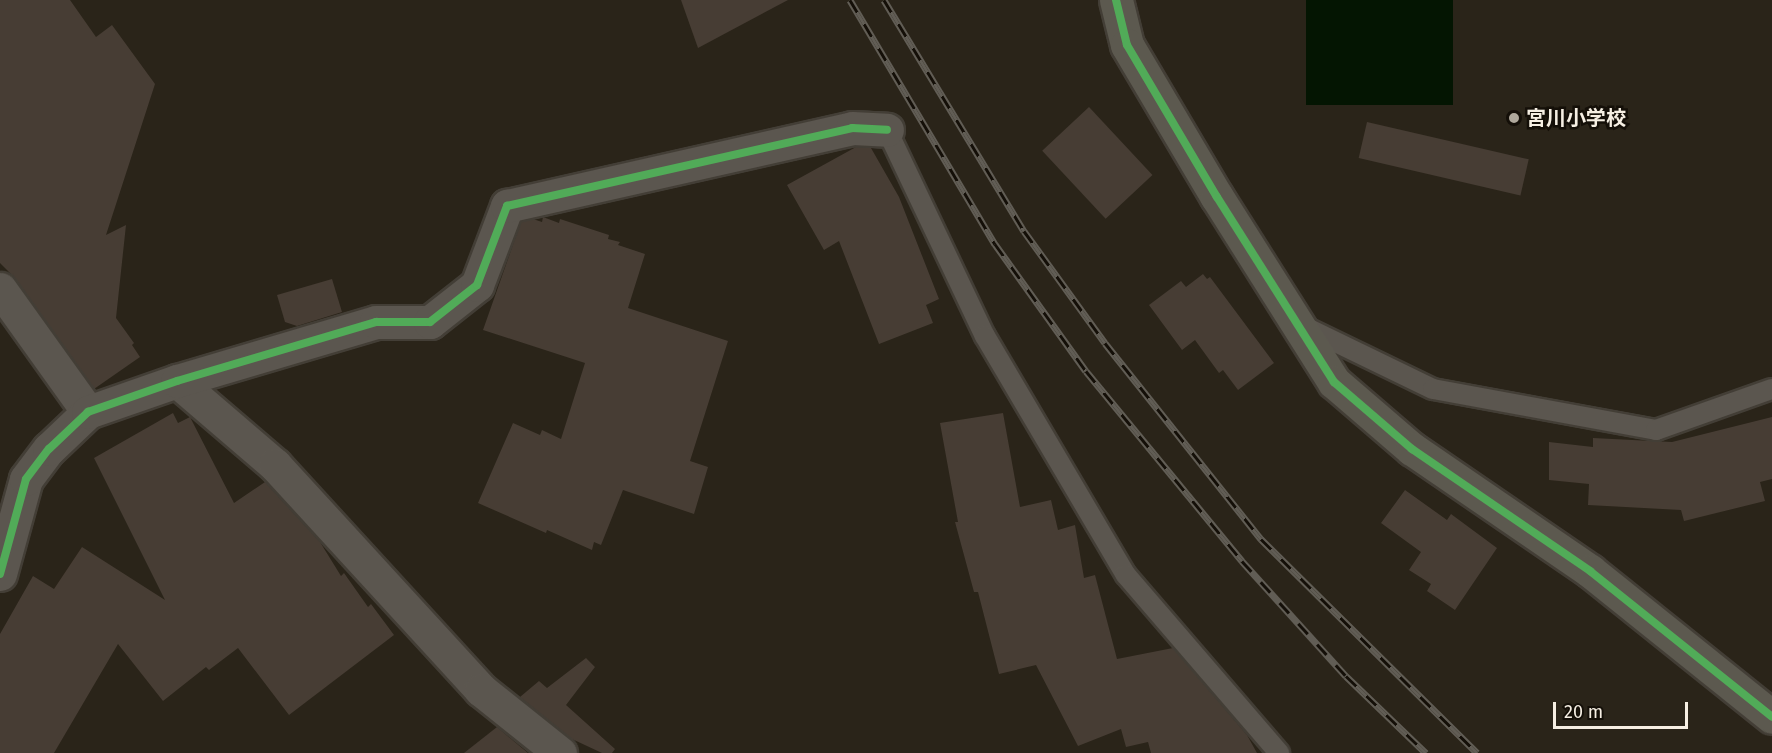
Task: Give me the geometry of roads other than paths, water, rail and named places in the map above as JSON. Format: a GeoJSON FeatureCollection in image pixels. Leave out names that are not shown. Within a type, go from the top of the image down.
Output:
{"type":"FeatureCollection","features":[{"type":"Feature","properties":{"kind":"street"},"geometry":{"type":"LineString","coordinates":[[1116,0],[1127,45],[1217,197],[1334,382],[1412,449],[1590,571],[1772,717]]}},
{"type":"Feature","properties":{"kind":"street"},"geometry":{"type":"LineString","coordinates":[[0,574],[26,479],[49,449],[88,412],[177,381],[376,322],[430,322],[477,285],[507,206],[852,128],[887,130]]}},
{"type":"Feature","properties":{"kind":"street"},"geometry":{"type":"LineString","coordinates":[[0,289],[88,412]]}},
{"type":"Feature","properties":{"kind":"street"},"geometry":{"type":"LineString","coordinates":[[177,381],[275,465],[481,690],[560,753]]}},
{"type":"Feature","properties":{"kind":"lane"},"geometry":{"type":"LineString","coordinates":[[887,130],[985,336],[1126,575],[1279,753]]}},
{"type":"Feature","properties":{"kind":"lane"},"geometry":{"type":"LineString","coordinates":[[1298,324],[1433,389],[1656,430],[1772,389]]}},
{"type":"Feature","properties":{"kind":"railway"},"geometry":{"type":"LineString","coordinates":[[850,0],[995,244],[1086,371],[1242,561],[1346,676],[1426,753]]}},
{"type":"Feature","properties":{"kind":"railway"},"geometry":{"type":"LineString","coordinates":[[884,0],[1024,231],[1105,343],[1261,539],[1477,753]]}},
{"type":"Feature","properties":{"kind":"place","name":"宮川小学校"},"geometry":{"type":"Point","coordinates":[1514,118]}}]}
